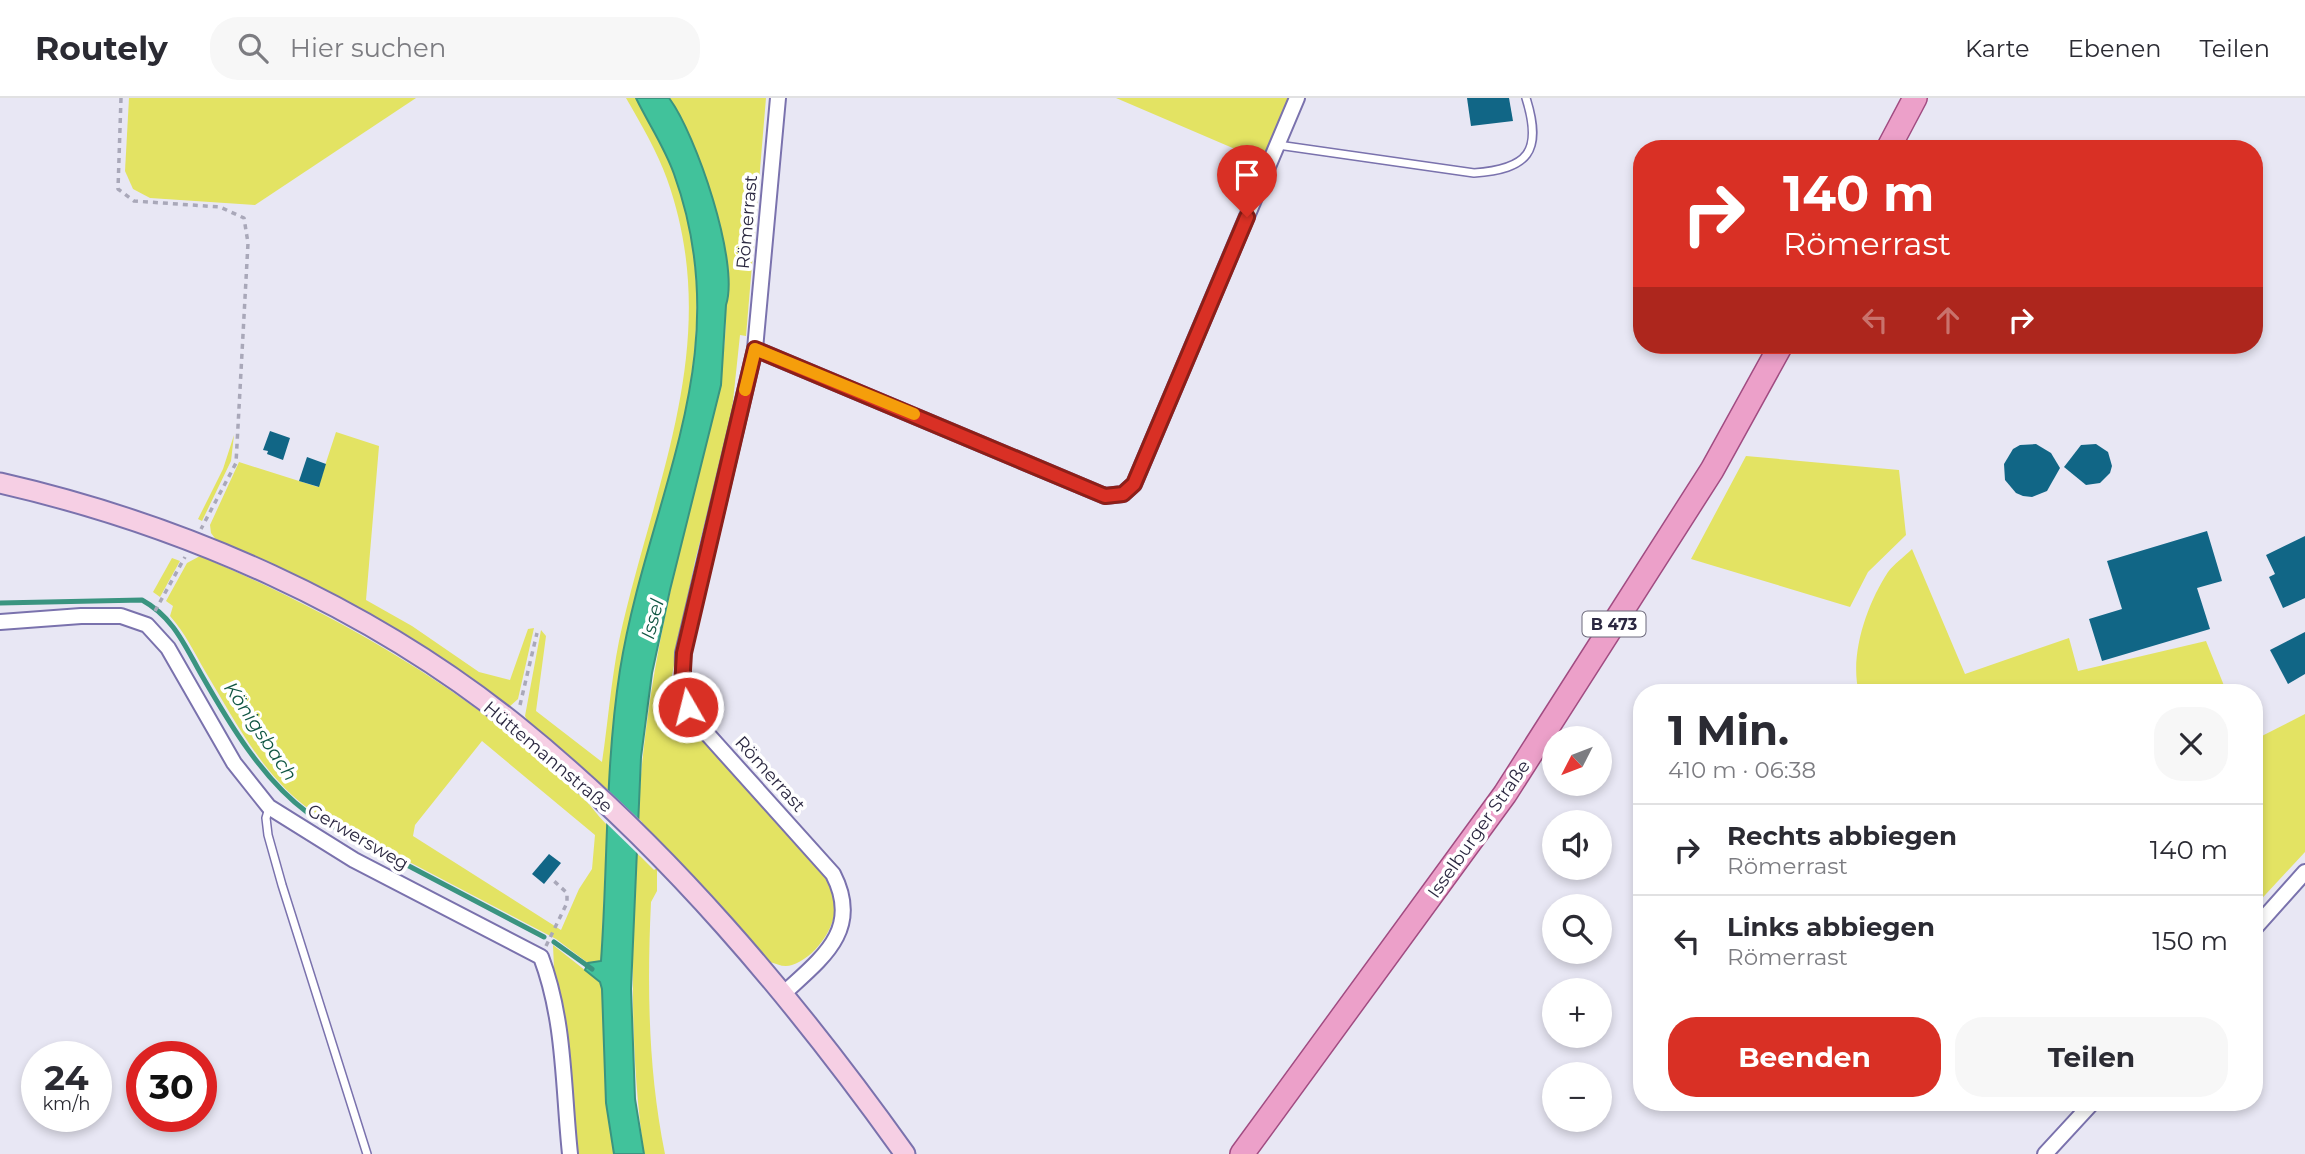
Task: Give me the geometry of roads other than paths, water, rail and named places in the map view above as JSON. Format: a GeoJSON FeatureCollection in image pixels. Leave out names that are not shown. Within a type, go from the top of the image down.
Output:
{"type":"FeatureCollection","features":[{"type":"Feature","properties":{"kind":"main road"},"geometry":{"type":"LineString","coordinates":[[1893,140],[1915,98]]}},
{"type":"Feature","properties":{"kind":"main road","name":"Isselburger Straße"},"geometry":{"type":"LineString","coordinates":[[1242,1154],[1505,794],[1712,470],[1775,354]]}},
{"type":"Feature","properties":{"kind":"main road","name":"Hüttemannstraße"},"geometry":{"type":"LineString","coordinates":[[0,483],[56,496],[193,541],[329,603],[398,645],[515,724],[584,784],[653,850],[783,994],[851,1079],[905,1154]]}},
{"type":"Feature","properties":{"kind":"street","name":"Römerrast"},"geometry":{"type":"LineString","coordinates":[[778,98],[755,349],[684,653],[682,686],[688,707],[702,728],[833,874],[845,896],[842,924],[825,954],[783,994]]}},
{"type":"Feature","properties":{"kind":"street"},"geometry":{"type":"LineString","coordinates":[[755,349],[1105,496],[1123,494],[1134,484],[1297,98]]}},
{"type":"Feature","properties":{"kind":"street","name":"Gerwersweg"},"geometry":{"type":"LineString","coordinates":[[0,622],[121,616],[147,625],[168,648],[234,763],[269,807],[354,860],[541,957],[551,984],[558,1020],[570,1154]]}},
{"type":"Feature","properties":{"kind":"street"},"geometry":{"type":"LineString","coordinates":[[2263,919],[2305,872]]}},
{"type":"Feature","properties":{"kind":"street"},"geometry":{"type":"LineString","coordinates":[[2045,1154],[2085,1111]]}},
{"type":"Feature","properties":{"kind":"lane"},"geometry":{"type":"LineString","coordinates":[[1278,144],[1474,173],[1506,171],[1521,161],[1534,136],[1535,125],[1526,98]]}},
{"type":"Feature","properties":{"kind":"lane"},"geometry":{"type":"LineString","coordinates":[[269,807],[266,818],[268,835],[282,885],[367,1154]]}},
{"type":"Feature","properties":{"kind":"water","name":"Issel"},"geometry":{"type":"Polygon","coordinates":[[[636,98],[669,98],[680,116],[703,168],[713,199],[727,260],[729,286],[721,385],[652,673],[641,757],[631,989],[635,1099],[644,1154],[614,1154],[606,1103],[602,989],[600,982],[585,970],[588,963],[601,961],[609,779],[620,670],[633,606],[682,425],[693,365],[697,304],[692,241],[674,174],[636,98]]]}},
{"type":"Feature","properties":{"kind":"waterway","name":"Königsbach"},"geometry":{"type":"LineString","coordinates":[[0,603],[142,600],[162,615],[177,632],[223,712],[248,749],[291,799],[308,813],[544,937]]}},
{"type":"Feature","properties":{"kind":"waterway","name":"Königsbach"},"geometry":{"type":"LineString","coordinates":[[554,942],[592,969]]}}]}
